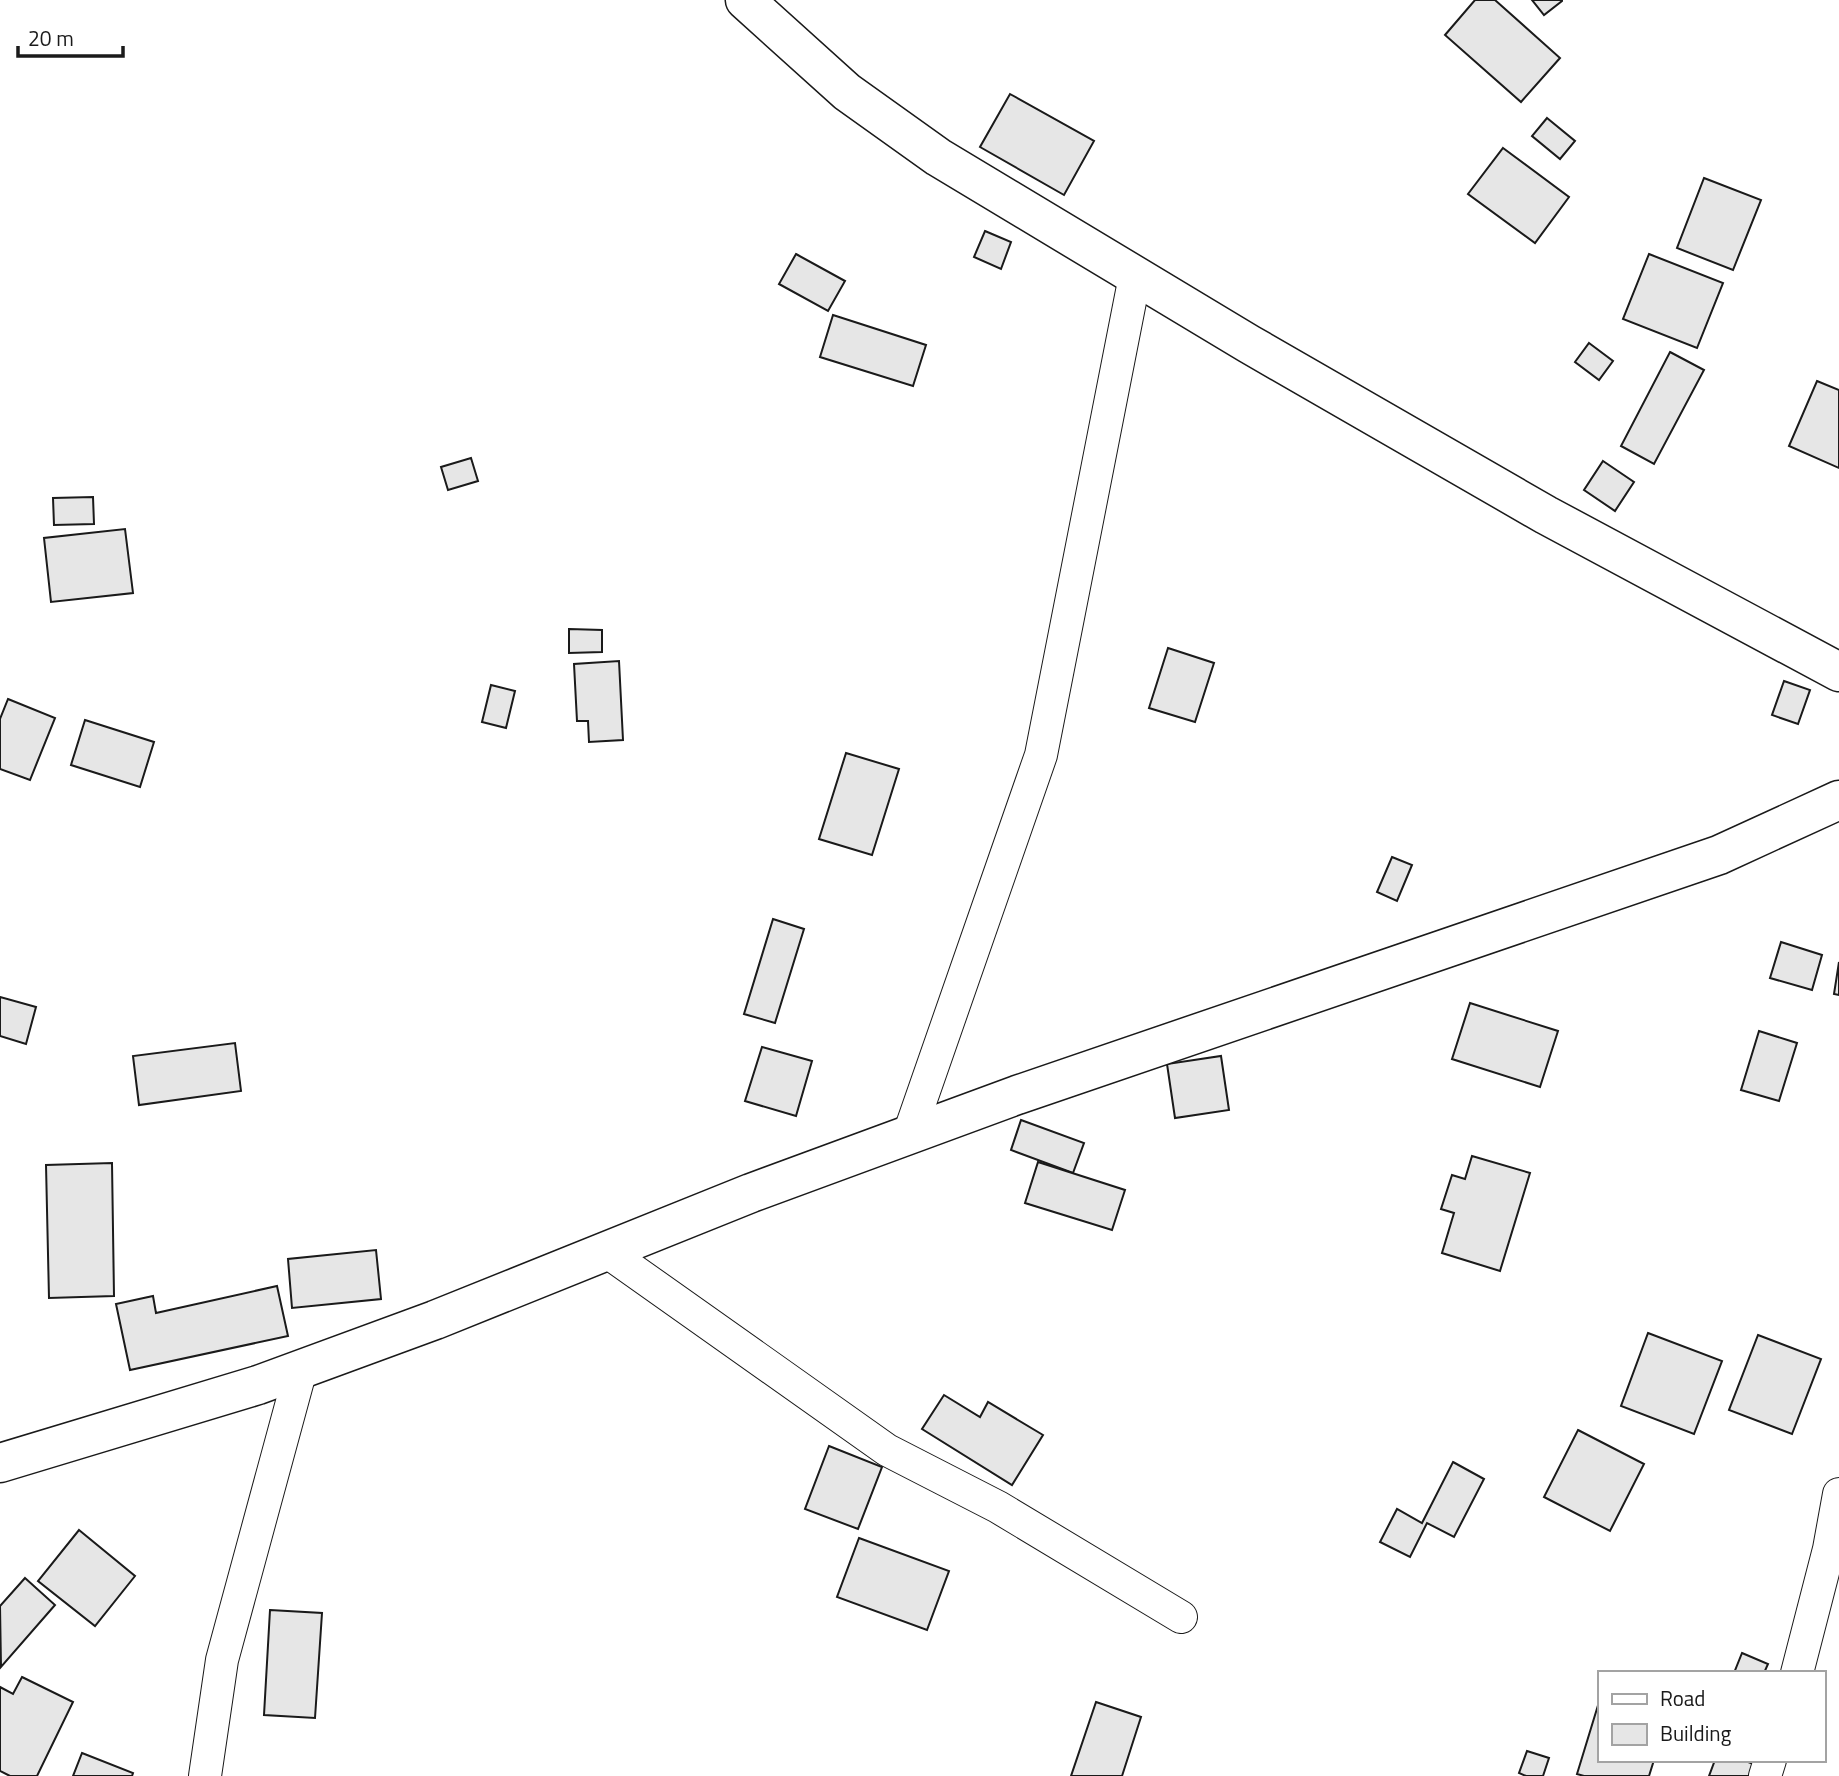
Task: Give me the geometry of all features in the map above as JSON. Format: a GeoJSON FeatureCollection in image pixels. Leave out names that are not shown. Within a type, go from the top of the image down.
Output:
{"type":"FeatureCollection","features":[{"type":"Feature","properties":{"kind":"main road"},"geometry":{"type":"LineString","coordinates":[[745,0],[847,92],[938,157],[1135,276],[1546,515],[1839,673]]}},
{"type":"Feature","properties":{"kind":"main road"},"geometry":{"type":"LineString","coordinates":[[0,1463],[258,1385],[435,1320],[751,1193],[1017,1095],[1719,855],[1839,800]]}},
{"type":"Feature","properties":{"kind":"street"},"geometry":{"type":"LineString","coordinates":[[909,1135],[1041,755],[1135,276]]}},
{"type":"Feature","properties":{"kind":"street"},"geometry":{"type":"LineString","coordinates":[[606,1251],[887,1450],[998,1507],[1181,1616]]}},
{"type":"Feature","properties":{"kind":"street"},"geometry":{"type":"LineString","coordinates":[[205,1776],[222,1660],[301,1369]]}},
{"type":"Feature","properties":{"kind":"street"},"geometry":{"type":"LineString","coordinates":[[1798,1671],[1829,1549],[1839,1494]]}},
{"type":"Feature","properties":{"kind":"building"},"geometry":{"type":"Polygon","coordinates":[[[1475,0],[1495,0],[1560,58],[1521,102],[1445,35],[1475,0]]]}},
{"type":"Feature","properties":{"kind":"building"},"geometry":{"type":"Polygon","coordinates":[[[1532,0],[1562,0],[1562,1],[1544,15],[1532,0]]]}},
{"type":"Feature","properties":{"kind":"building"},"geometry":{"type":"Polygon","coordinates":[[[1010,94],[1094,141],[1064,195],[980,147],[1010,94]]]}},
{"type":"Feature","properties":{"kind":"building"},"geometry":{"type":"Polygon","coordinates":[[[1547,118],[1575,141],[1560,159],[1532,136],[1547,118]]]}},
{"type":"Feature","properties":{"kind":"building"},"geometry":{"type":"Polygon","coordinates":[[[1503,148],[1569,197],[1535,243],[1468,194],[1503,148]]]}},
{"type":"Feature","properties":{"kind":"building"},"geometry":{"type":"Polygon","coordinates":[[[1704,178],[1761,200],[1733,270],[1677,248],[1704,178]]]}},
{"type":"Feature","properties":{"kind":"building"},"geometry":{"type":"Polygon","coordinates":[[[985,231],[1011,242],[1001,269],[974,257],[985,231]]]}},
{"type":"Feature","properties":{"kind":"building"},"geometry":{"type":"Polygon","coordinates":[[[796,254],[845,281],[828,311],[779,284],[796,254]]]}},
{"type":"Feature","properties":{"kind":"building"},"geometry":{"type":"Polygon","coordinates":[[[1649,254],[1723,283],[1697,348],[1623,319],[1649,254]]]}},
{"type":"Feature","properties":{"kind":"building"},"geometry":{"type":"Polygon","coordinates":[[[833,315],[926,345],[913,386],[820,357],[833,315]]]}},
{"type":"Feature","properties":{"kind":"building"},"geometry":{"type":"Polygon","coordinates":[[[1589,343],[1613,361],[1599,380],[1575,362],[1589,343]]]}},
{"type":"Feature","properties":{"kind":"building"},"geometry":{"type":"Polygon","coordinates":[[[1670,352],[1704,370],[1654,464],[1621,446],[1670,352]]]}},
{"type":"Feature","properties":{"kind":"building"},"geometry":{"type":"Polygon","coordinates":[[[1817,381],[1839,390],[1839,468],[1789,446],[1817,381]]]}},
{"type":"Feature","properties":{"kind":"building"},"geometry":{"type":"Polygon","coordinates":[[[471,458],[478,481],[448,490],[441,467],[471,458]]]}},
{"type":"Feature","properties":{"kind":"building"},"geometry":{"type":"Polygon","coordinates":[[[1603,461],[1634,482],[1615,511],[1584,490],[1603,461]]]}},
{"type":"Feature","properties":{"kind":"building"},"geometry":{"type":"Polygon","coordinates":[[[93,497],[94,524],[54,525],[53,498],[93,497]]]}},
{"type":"Feature","properties":{"kind":"building"},"geometry":{"type":"Polygon","coordinates":[[[125,529],[133,593],[51,602],[44,538],[125,529]]]}},
{"type":"Feature","properties":{"kind":"building"},"geometry":{"type":"Polygon","coordinates":[[[569,629],[602,630],[602,652],[569,653],[569,629]]]}},
{"type":"Feature","properties":{"kind":"building"},"geometry":{"type":"Polygon","coordinates":[[[1168,648],[1214,663],[1195,722],[1149,708],[1168,648]]]}},
{"type":"Feature","properties":{"kind":"building"},"geometry":{"type":"Polygon","coordinates":[[[619,661],[623,740],[589,742],[588,721],[577,721],[574,664],[619,661]]]}},
{"type":"Feature","properties":{"kind":"building"},"geometry":{"type":"Polygon","coordinates":[[[1784,681],[1810,690],[1798,724],[1772,715],[1784,681]]]}},
{"type":"Feature","properties":{"kind":"building"},"geometry":{"type":"Polygon","coordinates":[[[491,685],[515,691],[506,728],[482,722],[491,685]]]}},
{"type":"Feature","properties":{"kind":"building"},"geometry":{"type":"Polygon","coordinates":[[[8,699],[55,718],[30,780],[0,769],[0,719],[8,699]]]}},
{"type":"Feature","properties":{"kind":"building"},"geometry":{"type":"Polygon","coordinates":[[[85,720],[154,742],[140,787],[71,765],[85,720]]]}},
{"type":"Feature","properties":{"kind":"building"},"geometry":{"type":"Polygon","coordinates":[[[846,753],[899,769],[872,855],[819,839],[846,753]]]}},
{"type":"Feature","properties":{"kind":"building"},"geometry":{"type":"Polygon","coordinates":[[[1392,857],[1412,865],[1397,901],[1377,892],[1392,857]]]}},
{"type":"Feature","properties":{"kind":"building"},"geometry":{"type":"Polygon","coordinates":[[[773,919],[804,929],[775,1023],[744,1014],[773,919]]]}},
{"type":"Feature","properties":{"kind":"building"},"geometry":{"type":"Polygon","coordinates":[[[1781,942],[1822,955],[1812,990],[1770,978],[1781,942]]]}},
{"type":"Feature","properties":{"kind":"building"},"geometry":{"type":"Polygon","coordinates":[[[1839,962],[1839,995],[1834,994],[1839,962]]]}},
{"type":"Feature","properties":{"kind":"building"},"geometry":{"type":"Polygon","coordinates":[[[0,997],[36,1007],[26,1044],[0,1036],[0,997]]]}},
{"type":"Feature","properties":{"kind":"building"},"geometry":{"type":"Polygon","coordinates":[[[1470,1003],[1558,1031],[1540,1087],[1452,1059],[1470,1003]]]}},
{"type":"Feature","properties":{"kind":"building"},"geometry":{"type":"Polygon","coordinates":[[[1759,1031],[1797,1043],[1779,1101],[1741,1090],[1759,1031]]]}},
{"type":"Feature","properties":{"kind":"building"},"geometry":{"type":"Polygon","coordinates":[[[235,1043],[241,1091],[139,1105],[133,1056],[235,1043]]]}},
{"type":"Feature","properties":{"kind":"building"},"geometry":{"type":"Polygon","coordinates":[[[762,1047],[812,1061],[796,1116],[745,1101],[762,1047]]]}},
{"type":"Feature","properties":{"kind":"building"},"geometry":{"type":"Polygon","coordinates":[[[1221,1056],[1229,1110],[1175,1118],[1167,1064],[1221,1056]]]}},
{"type":"Feature","properties":{"kind":"building"},"geometry":{"type":"Polygon","coordinates":[[[1021,1120],[1084,1143],[1073,1173],[1011,1150],[1021,1120]]]}},
{"type":"Feature","properties":{"kind":"building"},"geometry":{"type":"Polygon","coordinates":[[[1472,1156],[1530,1173],[1500,1271],[1442,1253],[1454,1213],[1441,1209],[1452,1175],[1465,1179],[1472,1156]]]}},
{"type":"Feature","properties":{"kind":"building"},"geometry":{"type":"Polygon","coordinates":[[[1038,1162],[1125,1190],[1112,1230],[1025,1203],[1038,1162]]]}},
{"type":"Feature","properties":{"kind":"building"},"geometry":{"type":"Polygon","coordinates":[[[112,1163],[114,1296],[49,1298],[46,1165],[112,1163]]]}},
{"type":"Feature","properties":{"kind":"building"},"geometry":{"type":"Polygon","coordinates":[[[376,1250],[381,1299],[292,1308],[288,1259],[376,1250]]]}},
{"type":"Feature","properties":{"kind":"building"},"geometry":{"type":"Polygon","coordinates":[[[277,1286],[288,1336],[130,1370],[116,1304],[153,1296],[156,1313],[277,1286]]]}},
{"type":"Feature","properties":{"kind":"building"},"geometry":{"type":"Polygon","coordinates":[[[1648,1333],[1722,1361],[1694,1434],[1621,1406],[1648,1333]]]}},
{"type":"Feature","properties":{"kind":"building"},"geometry":{"type":"Polygon","coordinates":[[[1758,1335],[1821,1359],[1792,1434],[1729,1410],[1758,1335]]]}},
{"type":"Feature","properties":{"kind":"building"},"geometry":{"type":"Polygon","coordinates":[[[944,1395],[980,1417],[988,1402],[1043,1435],[1012,1485],[922,1429],[944,1395]]]}},
{"type":"Feature","properties":{"kind":"building"},"geometry":{"type":"Polygon","coordinates":[[[1578,1430],[1644,1464],[1610,1531],[1544,1497],[1578,1430]]]}},
{"type":"Feature","properties":{"kind":"building"},"geometry":{"type":"Polygon","coordinates":[[[829,1446],[882,1467],[858,1529],[805,1509],[829,1446]]]}},
{"type":"Feature","properties":{"kind":"building"},"geometry":{"type":"Polygon","coordinates":[[[1453,1462],[1484,1479],[1454,1537],[1427,1523],[1410,1557],[1380,1542],[1397,1509],[1422,1523],[1453,1462]]]}},
{"type":"Feature","properties":{"kind":"building"},"geometry":{"type":"Polygon","coordinates":[[[79,1530],[135,1576],[95,1626],[38,1581],[79,1530]]]}},
{"type":"Feature","properties":{"kind":"building"},"geometry":{"type":"Polygon","coordinates":[[[859,1538],[949,1571],[927,1630],[837,1597],[859,1538]]]}},
{"type":"Feature","properties":{"kind":"building"},"geometry":{"type":"Polygon","coordinates":[[[25,1578],[55,1605],[1,1667],[0,1606],[25,1578]]]}},
{"type":"Feature","properties":{"kind":"building"},"geometry":{"type":"Polygon","coordinates":[[[270,1610],[322,1613],[315,1718],[264,1715],[270,1610]]]}},
{"type":"Feature","properties":{"kind":"building"},"geometry":{"type":"Polygon","coordinates":[[[1742,1653],[1768,1664],[1765,1671],[1735,1671],[1742,1653]]]}},
{"type":"Feature","properties":{"kind":"building"},"geometry":{"type":"Polygon","coordinates":[[[22,1677],[73,1702],[37,1776],[10,1776],[0,1771],[0,1687],[13,1694],[22,1677]]]}},
{"type":"Feature","properties":{"kind":"building"},"geometry":{"type":"Polygon","coordinates":[[[1096,1702],[1141,1717],[1122,1776],[1071,1776],[1096,1702]]]}},
{"type":"Feature","properties":{"kind":"building"},"geometry":{"type":"Polygon","coordinates":[[[1598,1705],[1598,1762],[1653,1762],[1649,1776],[1577,1774],[1598,1705]]]}},
{"type":"Feature","properties":{"kind":"building"},"geometry":{"type":"Polygon","coordinates":[[[1527,1751],[1549,1758],[1543,1776],[1526,1776],[1519,1773],[1527,1751]]]}},
{"type":"Feature","properties":{"kind":"building"},"geometry":{"type":"Polygon","coordinates":[[[82,1753],[133,1773],[132,1776],[73,1776],[82,1753]]]}},
{"type":"Feature","properties":{"kind":"building"},"geometry":{"type":"Polygon","coordinates":[[[1714,1762],[1748,1762],[1756,1765],[1752,1776],[1709,1776],[1714,1762]]]}}]}
